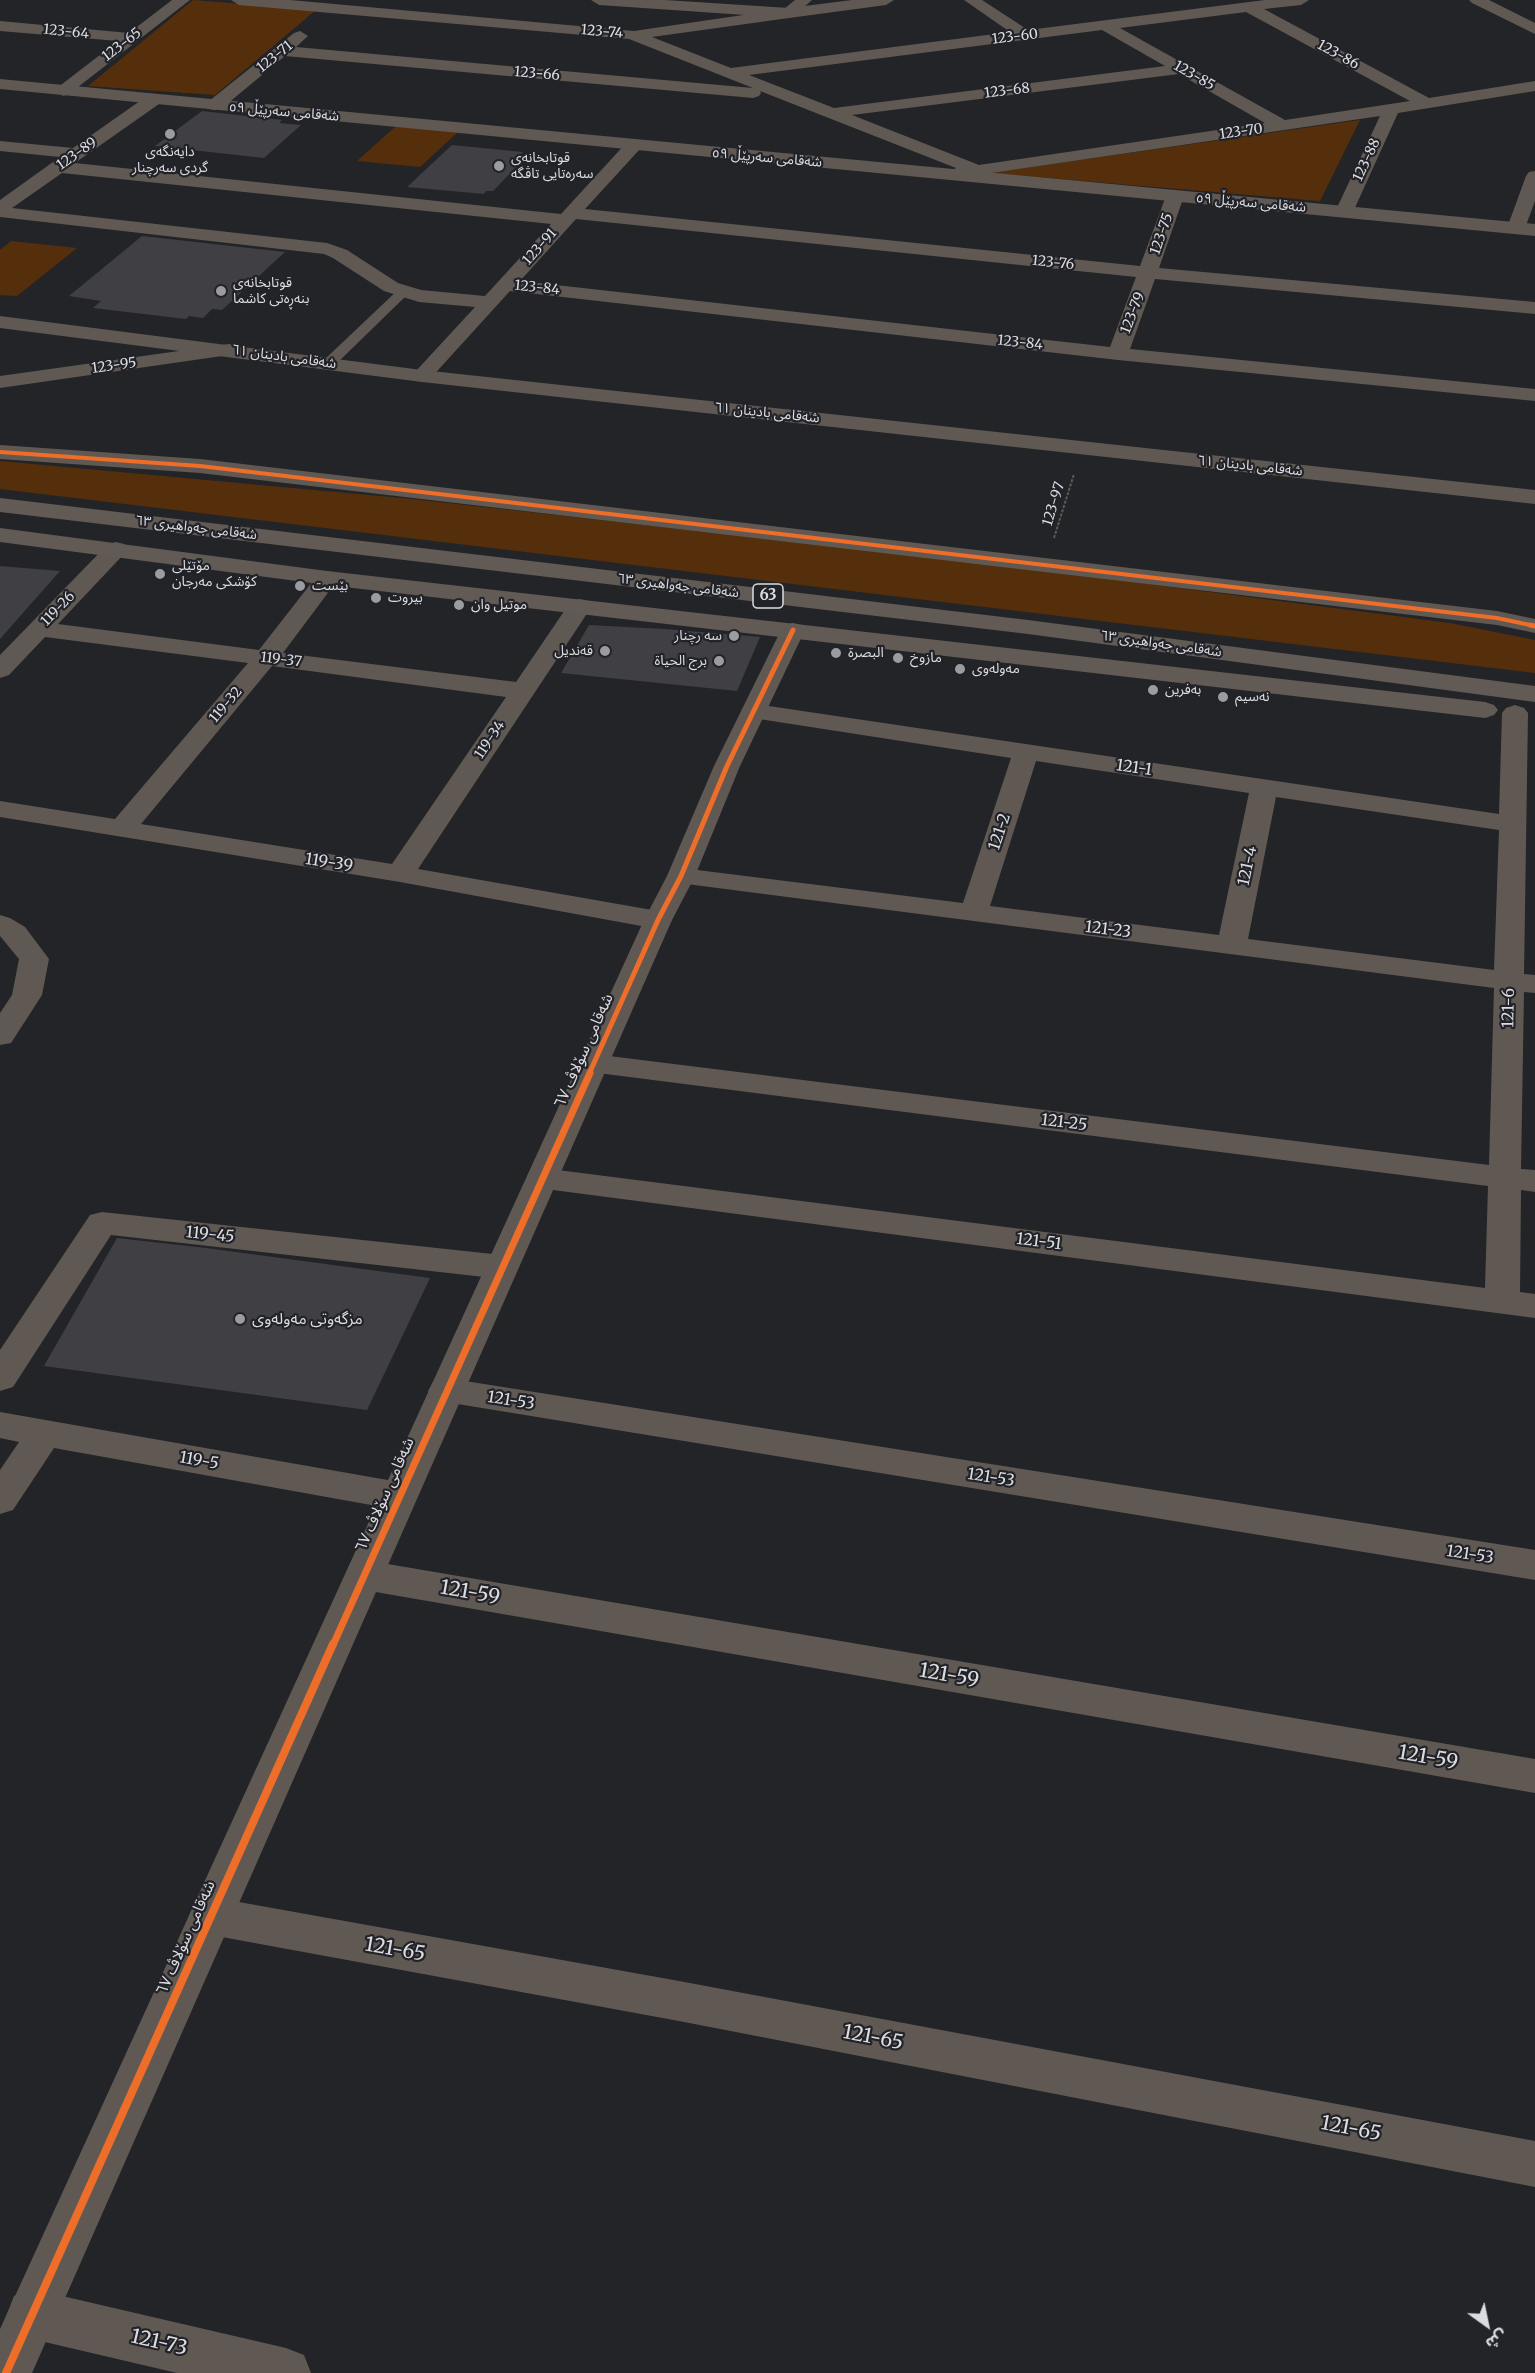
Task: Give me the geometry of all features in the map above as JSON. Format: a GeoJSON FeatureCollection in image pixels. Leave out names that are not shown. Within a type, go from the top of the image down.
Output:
{"type":"FeatureCollection","features":[{"type":"Feature","properties":{"kind":"main road","name":"شەقامی جەواهیری ٦٣"},"geometry":{"type":"LineString","coordinates":[[0,505],[1028,627],[1528,708]]}},
{"type":"Feature","properties":{"kind":"main road","name":"شەقامی جەواهیری ٦٣"},"geometry":{"type":"LineString","coordinates":[[0,535],[327,578],[1528,708]]}},
{"type":"Feature","properties":{"kind":"street","name":"123-65"},"geometry":{"type":"LineString","coordinates":[[63,91],[182,0]]}},
{"type":"Feature","properties":{"kind":"street","name":"123-74"},"geometry":{"type":"LineString","coordinates":[[239,0],[632,35],[977,170]]}},
{"type":"Feature","properties":{"kind":"street"},"geometry":{"type":"LineString","coordinates":[[599,0],[789,13],[804,0]]}},
{"type":"Feature","properties":{"kind":"street"},"geometry":{"type":"LineString","coordinates":[[632,35],[886,0]]}},
{"type":"Feature","properties":{"kind":"street"},"geometry":{"type":"LineString","coordinates":[[972,0],[1026,36]]}},
{"type":"Feature","properties":{"kind":"street","name":"123-60"},"geometry":{"type":"LineString","coordinates":[[729,72],[1301,0]]}},
{"type":"Feature","properties":{"kind":"street"},"geometry":{"type":"LineString","coordinates":[[1477,0],[1535,29]]}},
{"type":"Feature","properties":{"kind":"street","name":"123-86"},"geometry":{"type":"LineString","coordinates":[[1249,6],[1426,103]]}},
{"type":"Feature","properties":{"kind":"street","name":"123-71"},"geometry":{"type":"LineString","coordinates":[[215,105],[334,9]]}},
{"type":"Feature","properties":{"kind":"street","name":"123-64"},"geometry":{"type":"LineString","coordinates":[[0,26],[131,38]]}},
{"type":"Feature","properties":{"kind":"street","name":"123-85"},"geometry":{"type":"LineString","coordinates":[[1106,26],[1282,126]]}},
{"type":"Feature","properties":{"kind":"street","name":"123-66"},"geometry":{"type":"LineString","coordinates":[[282,51],[792,97]]}},
{"type":"Feature","properties":{"kind":"street","name":"123-68"},"geometry":{"type":"LineString","coordinates":[[834,113],[1181,69]]}},
{"type":"Feature","properties":{"kind":"street","name":"شەقامی سەرپێڵ ٥٩"},"geometry":{"type":"LineString","coordinates":[[0,84],[1535,230]]}},
{"type":"Feature","properties":{"kind":"street","name":"123-70"},"geometry":{"type":"LineString","coordinates":[[946,174],[1282,126],[1535,86]]}},
{"type":"Feature","properties":{"kind":"street","name":"123-89"},"geometry":{"type":"LineString","coordinates":[[0,210],[153,100]]}},
{"type":"Feature","properties":{"kind":"street","name":"123-88"},"geometry":{"type":"LineString","coordinates":[[1344,212],[1391,109]]}},
{"type":"Feature","properties":{"kind":"street","name":"123-91"},"geometry":{"type":"LineString","coordinates":[[422,376],[634,145]]}},
{"type":"Feature","properties":{"kind":"street"},"geometry":{"type":"LineString","coordinates":[[0,146],[77,154]]}},
{"type":"Feature","properties":{"kind":"street","name":"123-76"},"geometry":{"type":"LineString","coordinates":[[58,167],[1149,273],[1535,308]]}},
{"type":"Feature","properties":{"kind":"street"},"geometry":{"type":"LineString","coordinates":[[1516,228],[1535,176]]}},
{"type":"Feature","properties":{"kind":"street","name":"123-75"},"geometry":{"type":"LineString","coordinates":[[1149,273],[1175,196]]}},
{"type":"Feature","properties":{"kind":"street"},"geometry":{"type":"LineString","coordinates":[[0,210],[327,249],[340,254],[391,287],[419,296],[489,302]]}},
{"type":"Feature","properties":{"kind":"street","name":"123-79"},"geometry":{"type":"LineString","coordinates":[[1118,354],[1149,273]]}},
{"type":"Feature","properties":{"kind":"street","name":"123-84"},"geometry":{"type":"LineString","coordinates":[[506,285],[1118,354],[1535,395]]}},
{"type":"Feature","properties":{"kind":"street","name":"شەقامی بادینان ٦١"},"geometry":{"type":"LineString","coordinates":[[0,322],[422,376],[1535,496]]}},
{"type":"Feature","properties":{"kind":"street","name":"123-95"},"geometry":{"type":"LineString","coordinates":[[0,382],[229,350]]}},
{"type":"Feature","properties":{"kind":"street"},"geometry":{"type":"LineString","coordinates":[[0,452],[200,466],[1497,618],[1535,626]]}},
{"type":"Feature","properties":{"kind":"street","name":"119-26"},"geometry":{"type":"LineString","coordinates":[[4,660],[39,629],[116,549]]}},
{"type":"Feature","properties":{"kind":"street","name":"119-32"},"geometry":{"type":"LineString","coordinates":[[122,829],[266,658],[327,578]]}},
{"type":"Feature","properties":{"kind":"street","name":"119-34"},"geometry":{"type":"LineString","coordinates":[[400,874],[580,606]]}},
{"type":"Feature","properties":{"kind":"street","name":"119-37"},"geometry":{"type":"LineString","coordinates":[[39,629],[523,690]]}},
{"type":"Feature","properties":{"kind":"street","name":"شەقامی سۆلاڤ ٦٧"},"geometry":{"type":"LineString","coordinates":[[6,2373],[658,920],[681,876],[728,766],[793,630]]}},
{"type":"Feature","properties":{"kind":"street","name":"121-6"},"geometry":{"type":"LineString","coordinates":[[1502,1302],[1520,1179],[1522,982],[1513,824],[1528,708]]}},
{"type":"Feature","properties":{"kind":"street","name":"121-1"},"geometry":{"type":"LineString","coordinates":[[755,712],[1513,824]]}},
{"type":"Feature","properties":{"kind":"street","name":"121-2"},"geometry":{"type":"LineString","coordinates":[[974,913],[1026,752]]}},
{"type":"Feature","properties":{"kind":"street","name":"121-4"},"geometry":{"type":"LineString","coordinates":[[1232,945],[1264,787]]}},
{"type":"Feature","properties":{"kind":"street","name":"119-39"},"geometry":{"type":"LineString","coordinates":[[0,809],[400,874],[658,920]]}},
{"type":"Feature","properties":{"kind":"street","name":"121-23"},"geometry":{"type":"LineString","coordinates":[[681,876],[1522,982]]}},
{"type":"Feature","properties":{"kind":"street"},"geometry":{"type":"LineString","coordinates":[[0,924],[15,933],[34,959],[27,995],[0,1036]]}},
{"type":"Feature","properties":{"kind":"street","name":"121-25"},"geometry":{"type":"LineString","coordinates":[[593,1064],[1520,1179]]}},
{"type":"Feature","properties":{"kind":"street","name":"121-51"},"geometry":{"type":"LineString","coordinates":[[542,1179],[1535,1306]]}},
{"type":"Feature","properties":{"kind":"street","name":"119-45"},"geometry":{"type":"LineString","coordinates":[[0,1378],[102,1223],[502,1267]]}},
{"type":"Feature","properties":{"kind":"street","name":"121-53"},"geometry":{"type":"LineString","coordinates":[[446,1391],[1535,1565]]}},
{"type":"Feature","properties":{"kind":"street","name":"119-5"},"geometry":{"type":"LineString","coordinates":[[0,1425],[399,1496]]}},
{"type":"Feature","properties":{"kind":"street"},"geometry":{"type":"LineString","coordinates":[[0,1500],[44,1434]]}},
{"type":"Feature","properties":{"kind":"street","name":"121-59"},"geometry":{"type":"LineString","coordinates":[[364,1575],[1535,1776]]}},
{"type":"Feature","properties":{"kind":"street","name":"121-65"},"geometry":{"type":"LineString","coordinates":[[211,1916],[679,2001],[1535,2164]]}},
{"type":"Feature","properties":{"kind":"street","name":"121-73"},"geometry":{"type":"LineString","coordinates":[[32,2314],[286,2373]]}},
{"type":"Feature","properties":{"kind":"lane"},"geometry":{"type":"LineString","coordinates":[[329,363],[404,291]]}},
{"type":"Feature","properties":{"kind":"shaded area"},"geometry":{"type":"Polygon","coordinates":[[[193,0],[316,10],[215,95],[88,86],[193,0]]]}},
{"type":"Feature","properties":{"kind":"shaded area"},"geometry":{"type":"Polygon","coordinates":[[[1360,120],[1320,201],[989,173],[1360,120]]]}},
{"type":"Feature","properties":{"kind":"shaded area"},"geometry":{"type":"Polygon","coordinates":[[[396,126],[458,132],[420,167],[357,161],[396,126]]]}},
{"type":"Feature","properties":{"kind":"shaded area"},"geometry":{"type":"Polygon","coordinates":[[[11,241],[77,248],[17,296],[0,295],[0,250],[11,241]]]}},
{"type":"Feature","properties":{"kind":"shaded area"},"geometry":{"type":"Polygon","coordinates":[[[0,461],[412,499],[985,563],[1450,623],[1535,640],[1535,673],[0,489],[0,461]]]}},
{"type":"Feature","properties":{"kind":"building","name":"دایەنگەی گردی سەرچنار"},"geometry":{"type":"Polygon","coordinates":[[[202,111],[282,120],[279,123],[301,125],[264,158],[155,146],[202,111]]]}},
{"type":"Feature","properties":{"kind":"building","name":"قوتابخانەی سەرەتایی تاڤگە"},"geometry":{"type":"Polygon","coordinates":[[[452,145],[523,152],[517,159],[524,159],[493,191],[486,191],[484,194],[407,187],[452,145]]]}},
{"type":"Feature","properties":{"kind":"building"},"geometry":{"type":"Polygon","coordinates":[[[142,236],[285,252],[222,310],[212,309],[203,318],[189,316],[186,319],[93,308],[101,301],[69,296],[142,236]]]}},
{"type":"Feature","properties":{"kind":"building"},"geometry":{"type":"Polygon","coordinates":[[[0,566],[60,571],[0,639],[0,566]]]}},
{"type":"Feature","properties":{"kind":"building"},"geometry":{"type":"Polygon","coordinates":[[[589,625],[760,637],[737,691],[561,673],[589,625]]]}},
{"type":"Feature","properties":{"kind":"building"},"geometry":{"type":"Polygon","coordinates":[[[117,1238],[430,1278],[367,1410],[44,1366],[117,1238]]]}},
{"type":"Feature","properties":{"kind":"cycle path"},"geometry":{"type":"LineString","coordinates":[[0,452],[200,466],[1497,618],[1535,626]]}},
{"type":"Feature","properties":{"kind":"cycle path"},"geometry":{"type":"LineString","coordinates":[[6,2373],[658,920],[681,876],[727,766],[793,630]]}},
{"type":"Feature","properties":{"kind":"place","name":"دایەنگەی گردی سەرچنار"},"geometry":{"type":"Point","coordinates":[170,134]}},
{"type":"Feature","properties":{"kind":"place","name":"قوتابخانەی سەرەتایی تاڤگە"},"geometry":{"type":"Point","coordinates":[499,166]}},
{"type":"Feature","properties":{"kind":"place","name":"قوتابخانەی بنەڕەتی کاشما"},"geometry":{"type":"Point","coordinates":[221,291]}},
{"type":"Feature","properties":{"kind":"place","name":"مۆتێلی کۆشکی مەرجان"},"geometry":{"type":"Point","coordinates":[160,574]}},
{"type":"Feature","properties":{"kind":"place","name":"بێست"},"geometry":{"type":"Point","coordinates":[300,586]}},
{"type":"Feature","properties":{"kind":"place","name":"بیروت"},"geometry":{"type":"Point","coordinates":[376,598]}},
{"type":"Feature","properties":{"kind":"place","name":"موتيل وان"},"geometry":{"type":"Point","coordinates":[459,605]}},
{"type":"Feature","properties":{"kind":"place","name":"سه رچنار"},"geometry":{"type":"Point","coordinates":[734,636]}},
{"type":"Feature","properties":{"kind":"place","name":"قەندیل"},"geometry":{"type":"Point","coordinates":[605,651]}},
{"type":"Feature","properties":{"kind":"place","name":"البصرة"},"geometry":{"type":"Point","coordinates":[836,653]}},
{"type":"Feature","properties":{"kind":"place","name":"مازوخ"},"geometry":{"type":"Point","coordinates":[898,658]}},
{"type":"Feature","properties":{"kind":"place","name":"برج الحياة"},"geometry":{"type":"Point","coordinates":[719,661]}},
{"type":"Feature","properties":{"kind":"place","name":"مەولەوی"},"geometry":{"type":"Point","coordinates":[960,669]}},
{"type":"Feature","properties":{"kind":"place","name":"بەفرین"},"geometry":{"type":"Point","coordinates":[1153,690]}},
{"type":"Feature","properties":{"kind":"place","name":"نەسیم"},"geometry":{"type":"Point","coordinates":[1223,697]}},
{"type":"Feature","properties":{"kind":"place","name":"مزگەوتی مەولەوی"},"geometry":{"type":"Point","coordinates":[240,1319]}}]}
